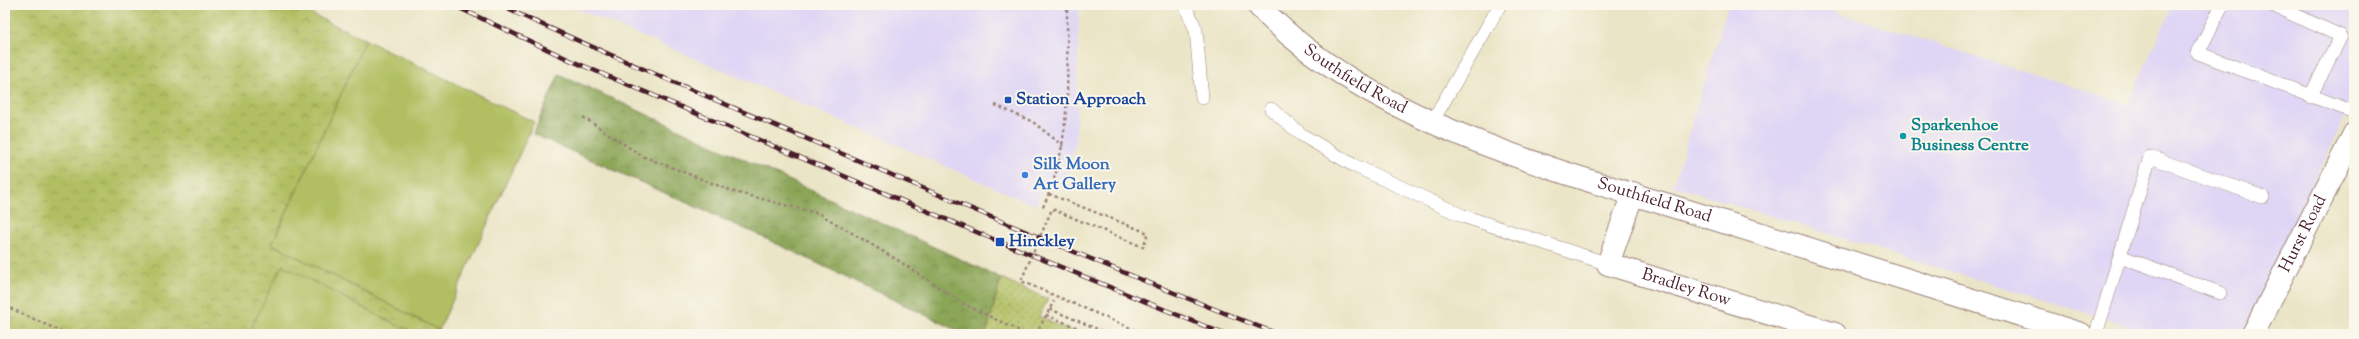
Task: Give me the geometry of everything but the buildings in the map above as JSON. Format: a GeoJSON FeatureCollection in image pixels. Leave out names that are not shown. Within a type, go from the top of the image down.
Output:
{"type":"FeatureCollection","features":[{"type":"Feature","properties":{"kind":"main road","name":"Southfield Road"},"geometry":{"type":"LineString","coordinates":[[1258,5],[1317,57],[1366,88],[1432,122],[1530,160],[2081,334]]}},
{"type":"Feature","properties":{"kind":"main road","name":"Hurst Road"},"geometry":{"type":"LineString","coordinates":[[2253,334],[2354,134]]}},
{"type":"Feature","properties":{"kind":"main road"},"geometry":{"type":"LineString","coordinates":[[1608,264],[1633,193]]}},
{"type":"Feature","properties":{"kind":"main road","name":"Bradley Row"},"geometry":{"type":"LineString","coordinates":[[1608,264],[1835,334]]}},
{"type":"Feature","properties":{"kind":"lane"},"geometry":{"type":"LineString","coordinates":[[1187,5],[1187,10],[1196,30],[1202,98]]}},
{"type":"Feature","properties":{"kind":"lane"},"geometry":{"type":"LineString","coordinates":[[1432,122],[1500,5]]}},
{"type":"Feature","properties":{"kind":"lane"},"geometry":{"type":"LineString","coordinates":[[2222,5],[2198,53],[2310,97],[2354,112]]}},
{"type":"Feature","properties":{"kind":"lane"},"geometry":{"type":"LineString","coordinates":[[2272,5],[2341,36],[2310,97]]}},
{"type":"Feature","properties":{"kind":"lane"},"geometry":{"type":"LineString","coordinates":[[1271,109],[1302,135],[1353,165],[1463,216],[1608,264]]}},
{"type":"Feature","properties":{"kind":"lane"},"geometry":{"type":"LineString","coordinates":[[2096,334],[2150,157],[2263,196]]}},
{"type":"Feature","properties":{"kind":"lane"},"geometry":{"type":"LineString","coordinates":[[2120,256],[2220,292]]}},
{"type":"Feature","properties":{"kind":"path"},"geometry":{"type":"LineString","coordinates":[[1043,207],[1049,194],[1063,146],[1067,101],[1067,5]]}},
{"type":"Feature","properties":{"kind":"path"},"geometry":{"type":"LineString","coordinates":[[995,105],[1033,122],[1063,146]]}},
{"type":"Feature","properties":{"kind":"path"},"geometry":{"type":"LineString","coordinates":[[583,117],[642,156],[735,192],[820,214],[899,261],[964,304],[1026,334]]}},
{"type":"Feature","properties":{"kind":"path"},"geometry":{"type":"LineString","coordinates":[[1049,194],[1148,233],[1142,247],[1052,209],[1021,281],[1135,330],[1134,334]]}},
{"type":"Feature","properties":{"kind":"path"},"geometry":{"type":"LineString","coordinates":[[1036,334],[1054,301]]}},
{"type":"Feature","properties":{"kind":"path"},"geometry":{"type":"LineString","coordinates":[[5,306],[67,334]]}},
{"type":"Feature","properties":{"kind":"path"},"geometry":{"type":"LineString","coordinates":[[1050,309],[1108,334]]}},
{"type":"Feature","properties":{"kind":"path"},"geometry":{"type":"LineString","coordinates":[[1046,315],[1093,334]]}},
{"type":"Feature","properties":{"kind":"shaded area"},"geometry":{"type":"Polygon","coordinates":[[[568,5],[1079,5],[1076,141],[1062,187],[1046,181],[1036,205],[1032,204],[847,123],[568,5]]]}},
{"type":"Feature","properties":{"kind":"shaded area"},"geometry":{"type":"Polygon","coordinates":[[[1728,5],[1813,5],[2128,104],[2173,5],[2354,5],[2354,99],[2241,334],[2154,334],[1673,186],[1728,5]]]}},
{"type":"Feature","properties":{"kind":"green space"},"geometry":{"type":"Polygon","coordinates":[[[5,5],[293,5],[366,40],[272,244],[439,330],[441,334],[5,334],[5,5]]]}},
{"type":"Feature","properties":{"kind":"green space"},"geometry":{"type":"Polygon","coordinates":[[[366,40],[534,122],[439,330],[272,244],[366,40]]]}},
{"type":"Feature","properties":{"kind":"green space"},"geometry":{"type":"Polygon","coordinates":[[[559,74],[1001,278],[986,334],[965,334],[752,232],[533,134],[559,74]]]}},
{"type":"Feature","properties":{"kind":"green space"},"geometry":{"type":"Polygon","coordinates":[[[282,265],[414,334],[249,333],[282,265]]]}},
{"type":"Feature","properties":{"kind":"green space"},"geometry":{"type":"Polygon","coordinates":[[[1001,278],[1048,299],[1039,316],[1073,332],[1072,334],[986,334],[1001,278]]]}},
{"type":"Feature","properties":{"kind":"railway"},"geometry":{"type":"LineString","coordinates":[[453,5],[572,61],[1000,242],[1224,334]]}},
{"type":"Feature","properties":{"kind":"railway"},"geometry":{"type":"LineString","coordinates":[[499,5],[668,80],[1002,222],[1112,268],[1278,334]]}},
{"type":"Feature","properties":{"kind":"place","name":"Station Approach"},"geometry":{"type":"Point","coordinates":[1008,100]}},
{"type":"Feature","properties":{"kind":"place","name":"Sparkenhoe Business Centre"},"geometry":{"type":"Point","coordinates":[1903,136]}},
{"type":"Feature","properties":{"kind":"place","name":"Silk Moon Art Gallery"},"geometry":{"type":"Point","coordinates":[1025,175]}},
{"type":"Feature","properties":{"kind":"place","name":"Hinckley"},"geometry":{"type":"Point","coordinates":[1000,242]}}]}
